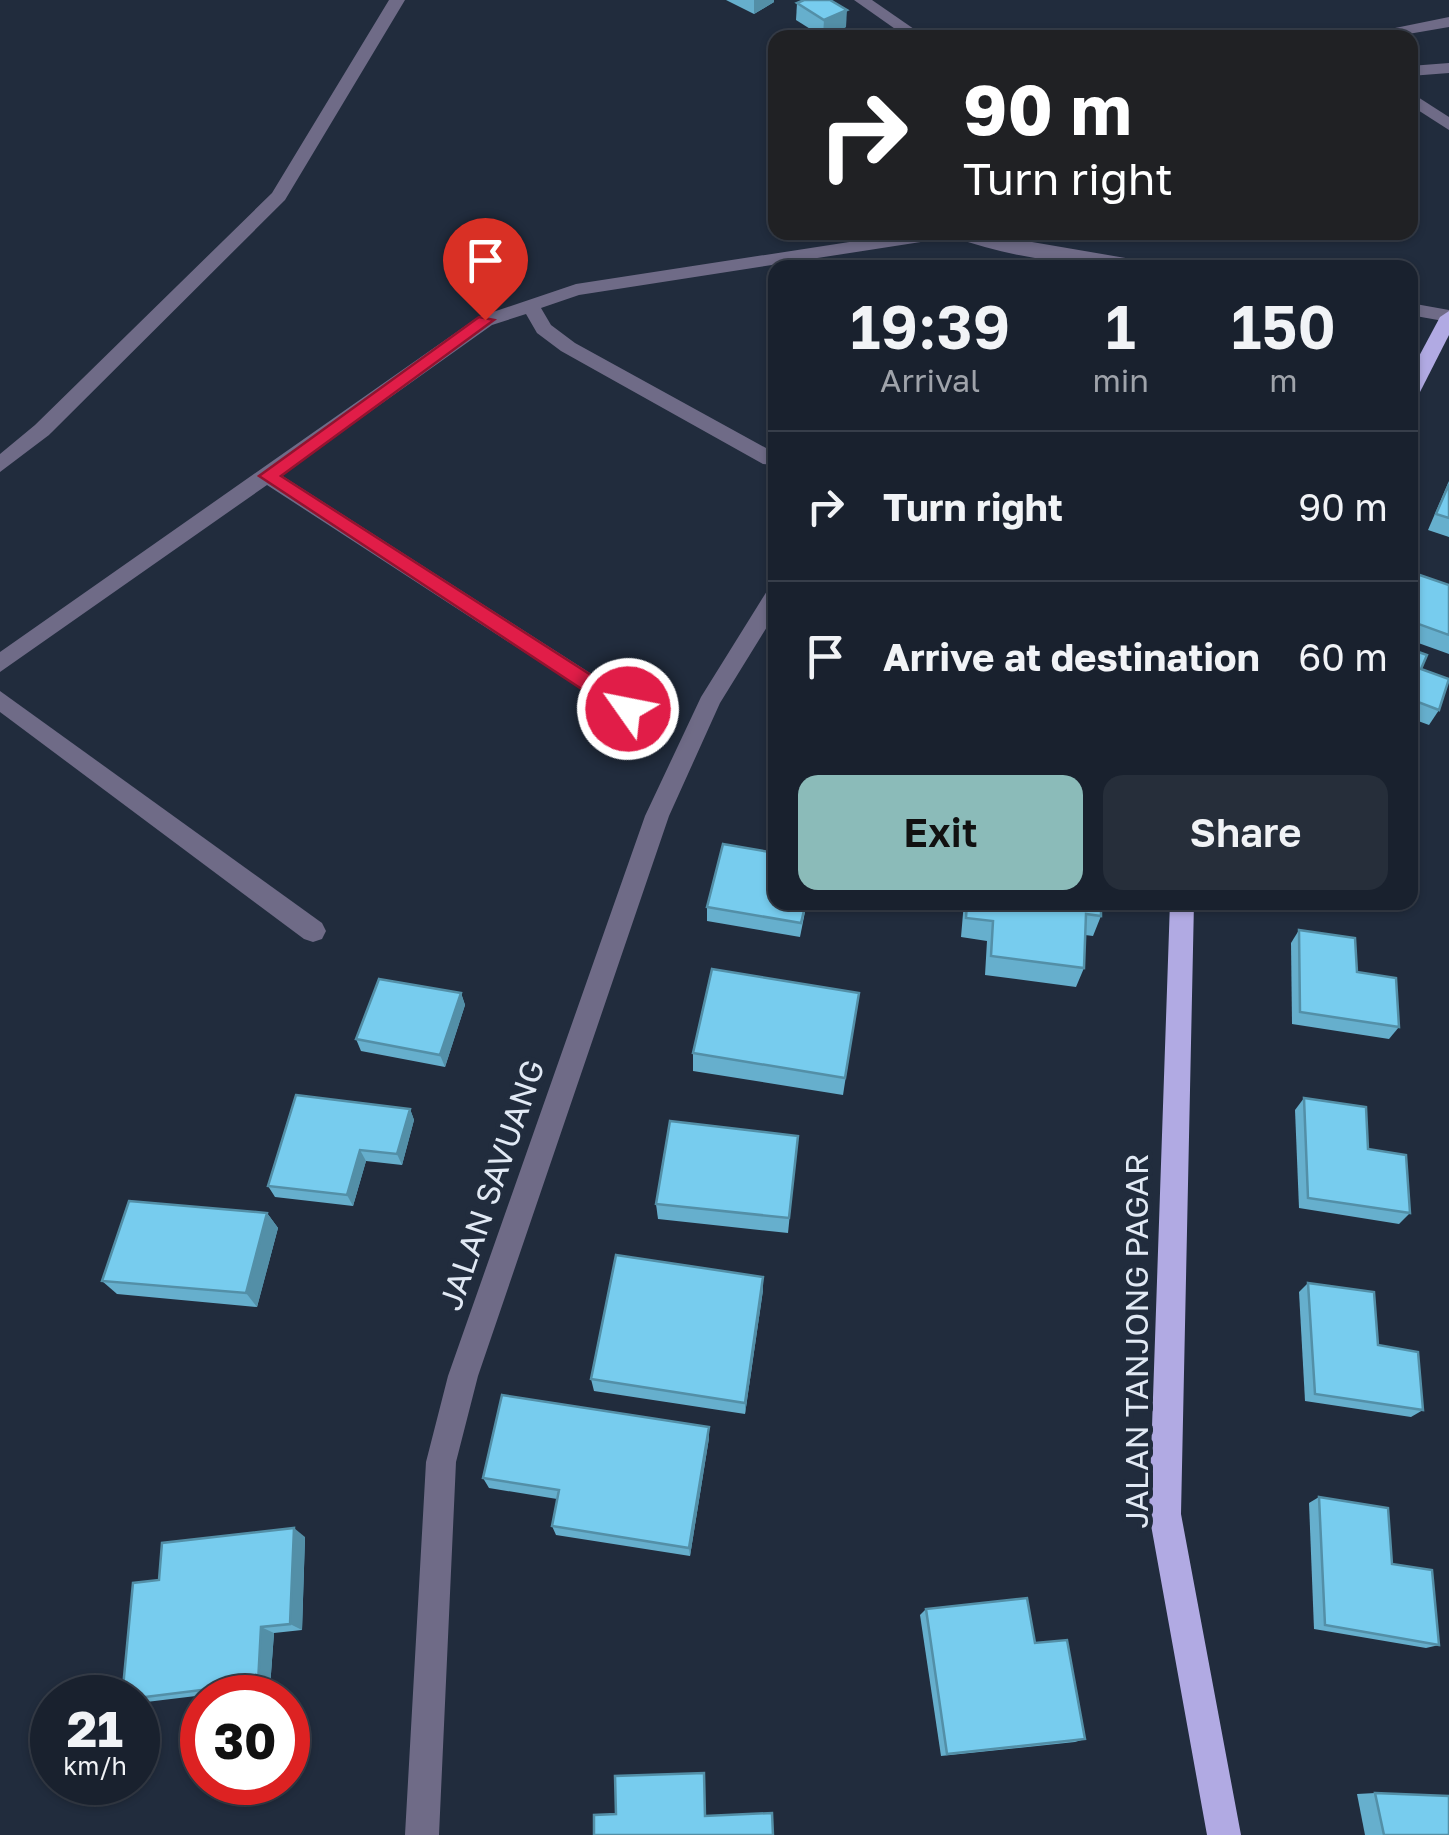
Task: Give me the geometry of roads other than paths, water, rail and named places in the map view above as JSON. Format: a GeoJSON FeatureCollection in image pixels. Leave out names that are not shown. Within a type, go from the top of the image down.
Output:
{"type":"FeatureCollection","features":[{"type":"Feature","properties":{"kind":"main road"},"geometry":{"type":"LineString","coordinates":[[1418,376],[1449,316]]}},
{"type":"Feature","properties":{"kind":"main road","name":"JALAN TANJONG PAGAR"},"geometry":{"type":"LineString","coordinates":[[1182,910],[1165,1514],[1224,1835]]}},
{"type":"Feature","properties":{"kind":"street"},"geometry":{"type":"LineString","coordinates":[[0,465],[42,430],[278,196],[397,0]]}},
{"type":"Feature","properties":{"kind":"street"},"geometry":{"type":"LineString","coordinates":[[862,0],[907,30]]}},
{"type":"Feature","properties":{"kind":"street"},"geometry":{"type":"LineString","coordinates":[[1402,30],[1449,22]]}},
{"type":"Feature","properties":{"kind":"street"},"geometry":{"type":"LineString","coordinates":[[1418,70],[1449,68]]}},
{"type":"Feature","properties":{"kind":"street"},"geometry":{"type":"LineString","coordinates":[[1418,103],[1449,124]]}},
{"type":"Feature","properties":{"kind":"street"},"geometry":{"type":"LineString","coordinates":[[771,260],[901,240]]}},
{"type":"Feature","properties":{"kind":"street"},"geometry":{"type":"LineString","coordinates":[[977,240],[1103,260]]}},
{"type":"Feature","properties":{"kind":"street"},"geometry":{"type":"LineString","coordinates":[[0,664],[485,320],[576,290],[768,260]]}},
{"type":"Feature","properties":{"kind":"street"},"geometry":{"type":"LineString","coordinates":[[529,303],[544,329],[568,347],[768,459]]}},
{"type":"Feature","properties":{"kind":"street"},"geometry":{"type":"LineString","coordinates":[[1418,310],[1449,316]]}},
{"type":"Feature","properties":{"kind":"street"},"geometry":{"type":"LineString","coordinates":[[268,476],[628,709]]}},
{"type":"Feature","properties":{"kind":"street","name":"JALAN SAVUANG"},"geometry":{"type":"LineString","coordinates":[[422,1835],[441,1462],[463,1376],[656,816],[712,692],[768,608]]}},
{"type":"Feature","properties":{"kind":"street"},"geometry":{"type":"LineString","coordinates":[[0,700],[313,931]]}}]}
